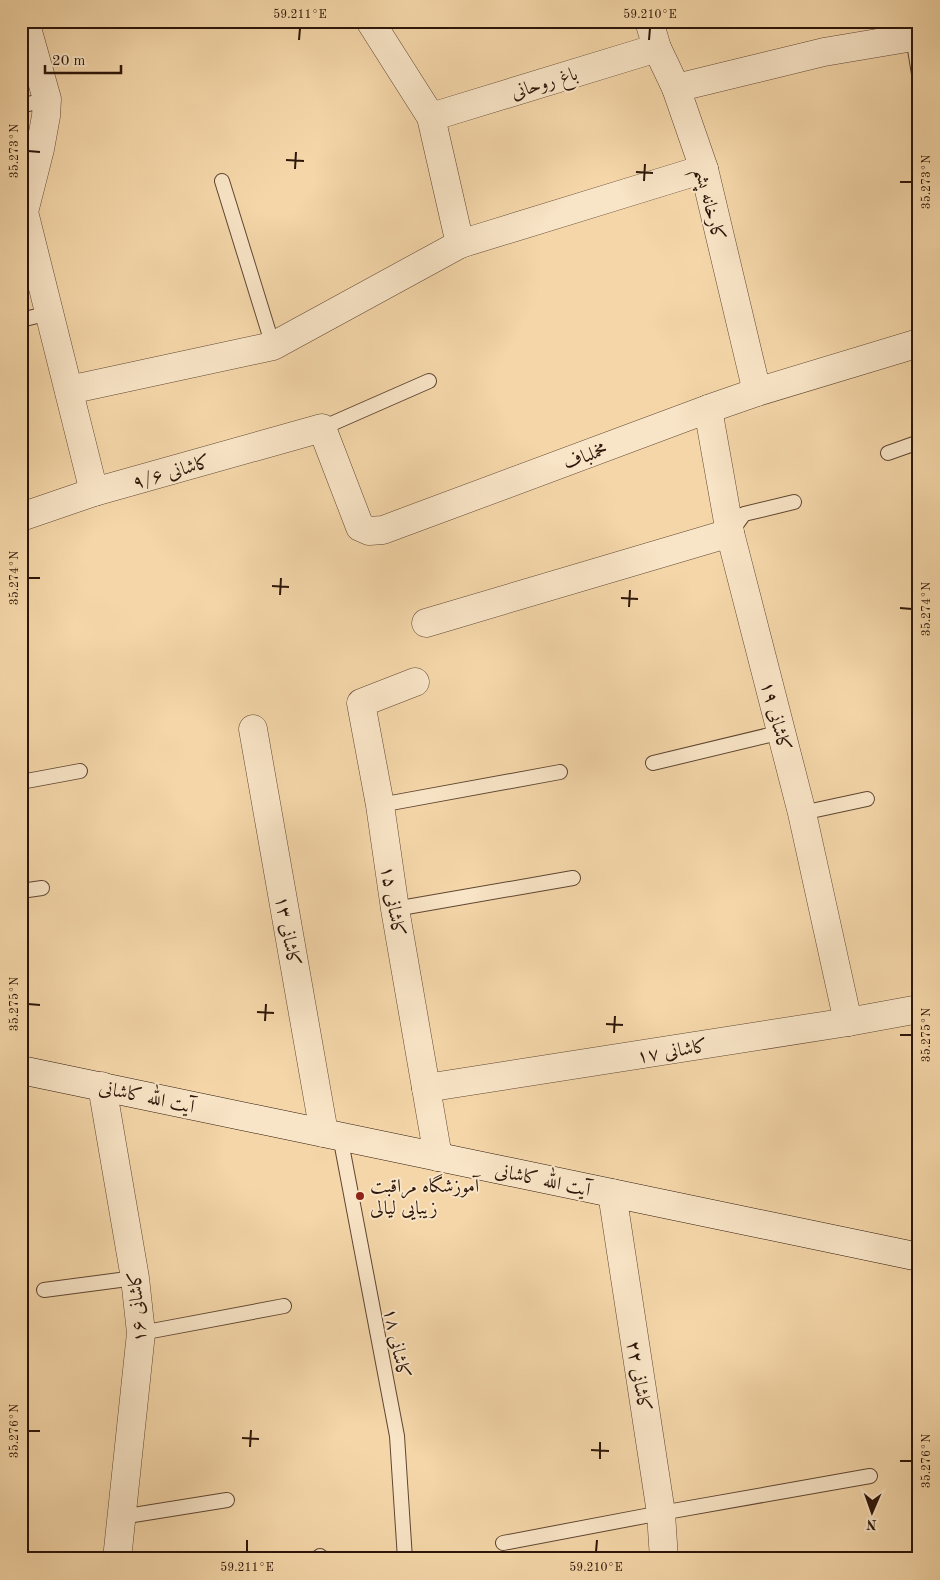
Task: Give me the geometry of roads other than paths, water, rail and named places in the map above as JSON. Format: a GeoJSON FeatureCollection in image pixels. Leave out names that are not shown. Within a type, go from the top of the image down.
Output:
{"type":"FeatureCollection","features":[{"type":"Feature","properties":{"kind":"street"},"geometry":{"type":"LineString","coordinates":[[25,21],[34,102],[46,116],[40,150],[24,212],[94,492]]}},
{"type":"Feature","properties":{"kind":"street"},"geometry":{"type":"LineString","coordinates":[[370,21],[431,117],[460,244]]}},
{"type":"Feature","properties":{"kind":"street","name":"کارخانه پشم"},"geometry":{"type":"LineString","coordinates":[[649,21],[657,48],[676,88],[704,169],[757,392]]}},
{"type":"Feature","properties":{"kind":"street"},"geometry":{"type":"LineString","coordinates":[[676,88],[824,52],[916,37]]}},
{"type":"Feature","properties":{"kind":"street","name":"باغ روحانی"},"geometry":{"type":"LineString","coordinates":[[431,117],[657,48]]}},
{"type":"Feature","properties":{"kind":"street"},"geometry":{"type":"LineString","coordinates":[[69,390],[273,346],[460,244],[704,169]]}},
{"type":"Feature","properties":{"kind":"street","name":"مخملباف"},"geometry":{"type":"LineString","coordinates":[[322,428],[360,527],[369,531],[383,530],[708,409],[757,392],[915,344]]}},
{"type":"Feature","properties":{"kind":"street","name":"کاشانی ۱۹"},"geometry":{"type":"LineString","coordinates":[[708,409],[730,533],[802,813],[848,1022]]}},
{"type":"Feature","properties":{"kind":"street","name":"کاشانی ۹/۶"},"geometry":{"type":"LineString","coordinates":[[21,517],[94,492],[322,428]]}},
{"type":"Feature","properties":{"kind":"street"},"geometry":{"type":"LineString","coordinates":[[426,623],[730,533]]}},
{"type":"Feature","properties":{"kind":"street","name":"کاشانی ۱۵"},"geometry":{"type":"LineString","coordinates":[[415,682],[361,703],[380,805],[395,909],[438,1156]]}},
{"type":"Feature","properties":{"kind":"street","name":"کاشانی ۱۳"},"geometry":{"type":"LineString","coordinates":[[253,729],[332,1135]]}},
{"type":"Feature","properties":{"kind":"street","name":"کاشانی ۱۷"},"geometry":{"type":"LineString","coordinates":[[426,1088],[848,1022],[919,1009]]}},
{"type":"Feature","properties":{"kind":"street","name":"آیت الله کاشانی"},"geometry":{"type":"LineString","coordinates":[[21,1070],[919,1257]]}},
{"type":"Feature","properties":{"kind":"street","name":"کاشانی ۱۶"},"geometry":{"type":"LineString","coordinates":[[102,1086],[135,1278],[141,1332],[117,1559]]}},
{"type":"Feature","properties":{"kind":"street","name":"کاشانی ۲۲"},"geometry":{"type":"LineString","coordinates":[[612,1193],[661,1513],[664,1559]]}},
{"type":"Feature","properties":{"kind":"lane"},"geometry":{"type":"LineString","coordinates":[[916,37],[919,74]]}},
{"type":"Feature","properties":{"kind":"lane"},"geometry":{"type":"LineString","coordinates":[[222,181],[273,346]]}},
{"type":"Feature","properties":{"kind":"lane"},"geometry":{"type":"LineString","coordinates":[[21,320],[49,313]]}},
{"type":"Feature","properties":{"kind":"lane"},"geometry":{"type":"LineString","coordinates":[[322,428],[429,381]]}},
{"type":"Feature","properties":{"kind":"lane"},"geometry":{"type":"LineString","coordinates":[[888,453],[919,442]]}},
{"type":"Feature","properties":{"kind":"lane"},"geometry":{"type":"LineString","coordinates":[[730,533],[744,514],[794,502]]}},
{"type":"Feature","properties":{"kind":"lane"},"geometry":{"type":"LineString","coordinates":[[653,763],[782,732]]}},
{"type":"Feature","properties":{"kind":"lane"},"geometry":{"type":"LineString","coordinates":[[21,782],[80,771]]}},
{"type":"Feature","properties":{"kind":"lane"},"geometry":{"type":"LineString","coordinates":[[380,805],[560,772]]}},
{"type":"Feature","properties":{"kind":"lane"},"geometry":{"type":"LineString","coordinates":[[802,813],[867,799]]}},
{"type":"Feature","properties":{"kind":"lane"},"geometry":{"type":"LineString","coordinates":[[395,909],[573,878]]}},
{"type":"Feature","properties":{"kind":"lane"},"geometry":{"type":"LineString","coordinates":[[21,891],[42,888]]}},
{"type":"Feature","properties":{"kind":"lane","name":"کاشانی ۱۸"},"geometry":{"type":"LineString","coordinates":[[332,1135],[397,1436],[405,1559]]}},
{"type":"Feature","properties":{"kind":"lane"},"geometry":{"type":"LineString","coordinates":[[44,1290],[135,1278]]}},
{"type":"Feature","properties":{"kind":"lane"},"geometry":{"type":"LineString","coordinates":[[141,1332],[284,1306]]}},
{"type":"Feature","properties":{"kind":"lane"},"geometry":{"type":"LineString","coordinates":[[503,1544],[661,1513],[870,1476]]}},
{"type":"Feature","properties":{"kind":"lane"},"geometry":{"type":"LineString","coordinates":[[120,1517],[227,1500]]}},
{"type":"Feature","properties":{"kind":"place","name":"آموزشگاه مراقبت زیبایی لیالی"},"geometry":{"type":"Point","coordinates":[360,1196]}}]}
